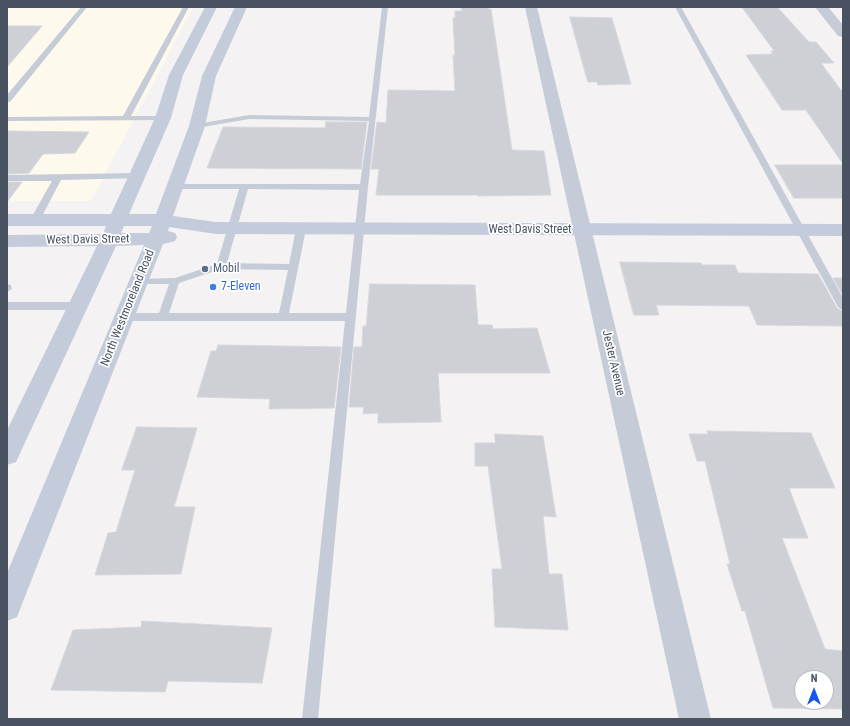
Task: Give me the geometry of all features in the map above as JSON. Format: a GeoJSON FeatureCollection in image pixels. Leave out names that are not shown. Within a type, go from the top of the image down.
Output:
{"type":"FeatureCollection","features":[{"type":"Feature","properties":{"kind":"main road","name":"North Westmoreland Road"},"geometry":{"type":"LineString","coordinates":[[7,607],[125,317],[175,186],[184,120],[176,74],[211,7]]}},
{"type":"Feature","properties":{"kind":"main road","name":"North Westmoreland Road"},"geometry":{"type":"LineString","coordinates":[[7,455],[119,220],[138,176],[184,120],[209,76],[241,7]]}},
{"type":"Feature","properties":{"kind":"main road","name":"West Davis Street"},"geometry":{"type":"LineString","coordinates":[[7,220],[119,220],[159,230]]}},
{"type":"Feature","properties":{"kind":"main road","name":"West Davis Street"},"geometry":{"type":"LineString","coordinates":[[7,241],[109,240],[159,230],[224,228],[843,230]]}},
{"type":"Feature","properties":{"kind":"street","name":"Jester Avenue"},"geometry":{"type":"LineString","coordinates":[[531,7],[695,719]]}},
{"type":"Feature","properties":{"kind":"street"},"geometry":{"type":"LineString","coordinates":[[820,7],[843,32]]}},
{"type":"Feature","properties":{"kind":"lane"},"geometry":{"type":"LineString","coordinates":[[7,100],[84,7]]}},
{"type":"Feature","properties":{"kind":"lane"},"geometry":{"type":"LineString","coordinates":[[126,118],[186,7]]}},
{"type":"Feature","properties":{"kind":"lane"},"geometry":{"type":"LineString","coordinates":[[310,719],[359,229],[385,7]]}},
{"type":"Feature","properties":{"kind":"lane"},"geometry":{"type":"LineString","coordinates":[[678,7],[843,306]]}},
{"type":"Feature","properties":{"kind":"lane"},"geometry":{"type":"LineString","coordinates":[[7,119],[126,118],[184,120],[210,125],[232,119],[249,117],[373,119]]}},
{"type":"Feature","properties":{"kind":"lane"},"geometry":{"type":"LineString","coordinates":[[7,178],[138,176]]}},
{"type":"Feature","properties":{"kind":"lane"},"geometry":{"type":"LineString","coordinates":[[35,220],[58,178]]}},
{"type":"Feature","properties":{"kind":"lane"},"geometry":{"type":"LineString","coordinates":[[175,186],[364,187]]}},
{"type":"Feature","properties":{"kind":"lane"},"geometry":{"type":"LineString","coordinates":[[221,266],[224,228],[244,187]]}},
{"type":"Feature","properties":{"kind":"lane"},"geometry":{"type":"LineString","coordinates":[[283,317],[301,229]]}},
{"type":"Feature","properties":{"kind":"lane"},"geometry":{"type":"LineString","coordinates":[[139,281],[175,281],[221,266],[293,267]]}},
{"type":"Feature","properties":{"kind":"lane"},"geometry":{"type":"LineString","coordinates":[[163,317],[175,281]]}},
{"type":"Feature","properties":{"kind":"lane"},"geometry":{"type":"LineString","coordinates":[[7,306],[78,306]]}},
{"type":"Feature","properties":{"kind":"lane"},"geometry":{"type":"LineString","coordinates":[[125,317],[350,317]]}},
{"type":"Feature","properties":{"kind":"shaded area"},"geometry":{"type":"Polygon","coordinates":[[[7,7],[193,7],[91,201],[7,201],[7,7]]]}},
{"type":"Feature","properties":{"kind":"building"},"geometry":{"type":"Polygon","coordinates":[[[461,7],[488,7],[488,9],[491,9],[512,150],[544,151],[551,195],[376,195],[379,169],[371,169],[377,122],[386,123],[388,90],[455,91],[453,18],[455,18],[455,11],[462,11],[461,7]]]}},
{"type":"Feature","properties":{"kind":"building"},"geometry":{"type":"Polygon","coordinates":[[[742,7],[777,7],[809,42],[816,42],[834,63],[821,63],[843,93],[843,164],[806,110],[782,110],[746,55],[773,54],[771,51],[774,51],[742,7]]]}},
{"type":"Feature","properties":{"kind":"building"},"geometry":{"type":"Polygon","coordinates":[[[570,17],[612,18],[631,84],[598,85],[597,82],[588,82],[570,17]]]}},
{"type":"Feature","properties":{"kind":"building"},"geometry":{"type":"Polygon","coordinates":[[[7,26],[42,26],[7,67],[7,26]]]}},
{"type":"Feature","properties":{"kind":"building"},"geometry":{"type":"Polygon","coordinates":[[[326,122],[367,122],[361,169],[207,168],[223,127],[325,128],[326,122]]]}},
{"type":"Feature","properties":{"kind":"building"},"geometry":{"type":"Polygon","coordinates":[[[7,131],[89,132],[75,153],[43,154],[29,173],[7,174],[7,131]]]}},
{"type":"Feature","properties":{"kind":"building"},"geometry":{"type":"Polygon","coordinates":[[[775,165],[843,165],[843,198],[794,198],[775,165]]]}},
{"type":"Feature","properties":{"kind":"building"},"geometry":{"type":"Polygon","coordinates":[[[7,182],[22,182],[7,202],[7,182]]]}},
{"type":"Feature","properties":{"kind":"building"},"geometry":{"type":"Polygon","coordinates":[[[620,262],[735,265],[738,273],[818,274],[837,308],[843,312],[843,326],[757,325],[749,306],[656,305],[659,315],[634,315],[620,262]]]}},
{"type":"Feature","properties":{"kind":"building"},"geometry":{"type":"Polygon","coordinates":[[[833,278],[843,278],[843,295],[833,278]]]}},
{"type":"Feature","properties":{"kind":"building"},"geometry":{"type":"Polygon","coordinates":[[[370,284],[475,285],[478,325],[492,325],[493,329],[537,328],[550,373],[438,373],[441,422],[378,423],[378,413],[363,414],[364,407],[349,407],[354,347],[362,347],[363,326],[366,326],[370,284]]]}},
{"type":"Feature","properties":{"kind":"building"},"geometry":{"type":"Polygon","coordinates":[[[218,345],[341,347],[334,408],[269,409],[270,399],[197,397],[211,351],[216,351],[218,345]]]}},
{"type":"Feature","properties":{"kind":"building"},"geometry":{"type":"Polygon","coordinates":[[[137,427],[197,428],[174,507],[195,507],[181,574],[95,575],[108,533],[116,532],[135,470],[122,470],[137,427]]]}},
{"type":"Feature","properties":{"kind":"building"},"geometry":{"type":"Polygon","coordinates":[[[707,431],[811,433],[835,488],[789,488],[808,538],[782,538],[825,649],[843,651],[843,709],[834,709],[834,670],[794,670],[794,708],[773,708],[745,611],[742,611],[727,564],[730,564],[705,461],[697,461],[689,434],[708,434],[707,431]]]}},
{"type":"Feature","properties":{"kind":"building"},"geometry":{"type":"Polygon","coordinates":[[[495,434],[543,436],[556,517],[543,516],[549,574],[562,574],[568,630],[495,627],[492,569],[502,569],[488,466],[475,466],[475,443],[495,443],[495,434]]]}},
{"type":"Feature","properties":{"kind":"building"},"geometry":{"type":"Polygon","coordinates":[[[142,621],[272,628],[262,683],[168,681],[165,692],[51,690],[73,630],[141,627],[142,621]]]}},
{"type":"Feature","properties":{"kind":"place","name":"Mobil"},"geometry":{"type":"Point","coordinates":[205,269]}},
{"type":"Feature","properties":{"kind":"place","name":"7-Eleven"},"geometry":{"type":"Point","coordinates":[213,287]}}]}
